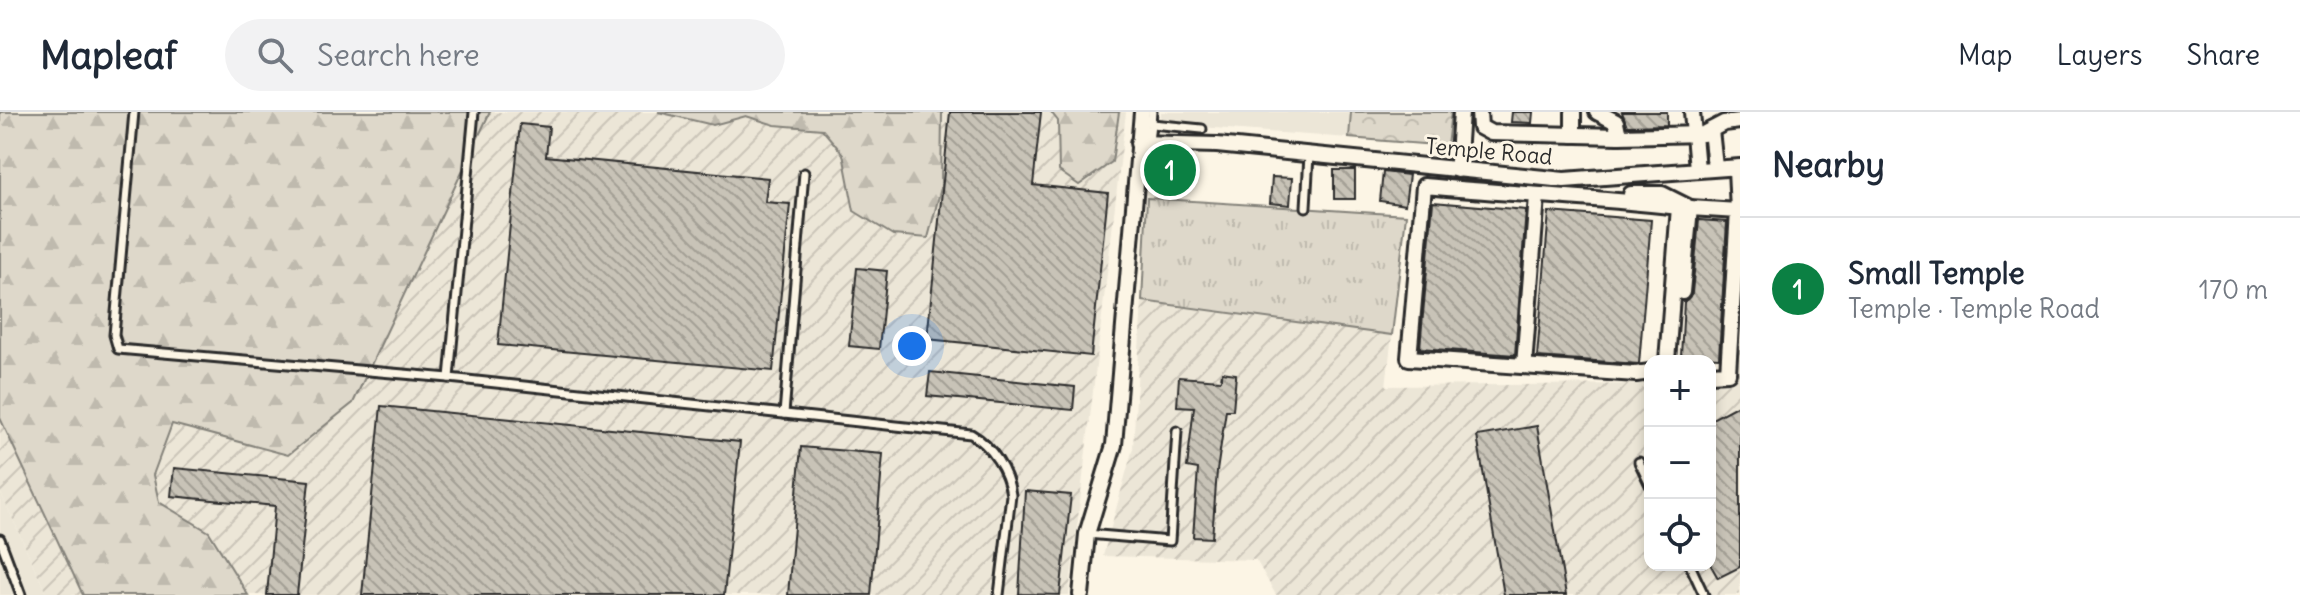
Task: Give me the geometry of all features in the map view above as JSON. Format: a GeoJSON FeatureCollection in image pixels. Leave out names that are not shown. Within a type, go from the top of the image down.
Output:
{"type":"FeatureCollection","features":[{"type":"Feature","properties":{"kind":"street"},"geometry":{"type":"LineString","coordinates":[[1457,170],[1461,112]]}},
{"type":"Feature","properties":{"kind":"street"},"geometry":{"type":"LineString","coordinates":[[1479,112],[1480,127],[1491,133],[1703,134],[1720,122],[1740,121]]}},
{"type":"Feature","properties":{"kind":"street"},"geometry":{"type":"LineString","coordinates":[[1573,112],[1573,135]]}},
{"type":"Feature","properties":{"kind":"street"},"geometry":{"type":"LineString","coordinates":[[1597,112],[1616,122],[1619,136]]}},
{"type":"Feature","properties":{"kind":"street"},"geometry":{"type":"LineString","coordinates":[[1692,112],[1697,169]]}},
{"type":"Feature","properties":{"kind":"street"},"geometry":{"type":"LineString","coordinates":[[1081,595],[1087,534],[1114,445],[1147,118]]}},
{"type":"Feature","properties":{"kind":"street"},"geometry":{"type":"LineString","coordinates":[[1715,167],[1720,122]]}},
{"type":"Feature","properties":{"kind":"street","name":"Temple Road"},"geometry":{"type":"LineString","coordinates":[[1144,143],[1217,145],[1568,180],[1715,167],[1738,168]]}},
{"type":"Feature","properties":{"kind":"street"},"geometry":{"type":"LineString","coordinates":[[1716,374],[1728,373],[1738,168]]}},
{"type":"Feature","properties":{"kind":"street"},"geometry":{"type":"LineString","coordinates":[[1567,199],[1563,195],[1568,180]]}},
{"type":"Feature","properties":{"kind":"street"},"geometry":{"type":"LineString","coordinates":[[1644,373],[1411,360],[1408,356],[1424,186],[1567,199],[1612,199],[1679,207],[1667,355]]}},
{"type":"Feature","properties":{"kind":"street"},"geometry":{"type":"LineString","coordinates":[[1612,199],[1623,194],[1662,194],[1690,208],[1738,211]]}},
{"type":"Feature","properties":{"kind":"street"},"geometry":{"type":"LineString","coordinates":[[1524,366],[1537,196]]}},
{"type":"Feature","properties":{"kind":"street"},"geometry":{"type":"LineString","coordinates":[[1676,355],[1690,208]]}},
{"type":"Feature","properties":{"kind":"lane"},"geometry":{"type":"LineString","coordinates":[[134,112],[114,335],[118,349],[449,378],[971,434],[981,440],[1010,483],[999,595]]}},
{"type":"Feature","properties":{"kind":"lane"},"geometry":{"type":"LineString","coordinates":[[449,378],[474,112]]}},
{"type":"Feature","properties":{"kind":"lane"},"geometry":{"type":"LineString","coordinates":[[1152,112],[1147,118],[1202,129]]}},
{"type":"Feature","properties":{"kind":"lane"},"geometry":{"type":"LineString","coordinates":[[1306,207],[1309,155]]}},
{"type":"Feature","properties":{"kind":"lane"},"geometry":{"type":"LineString","coordinates":[[784,414],[804,173]]}},
{"type":"Feature","properties":{"kind":"lane"},"geometry":{"type":"LineString","coordinates":[[1087,534],[1170,541],[1177,431]]}},
{"type":"Feature","properties":{"kind":"lane"},"geometry":{"type":"LineString","coordinates":[[1639,462],[1644,472]]}},
{"type":"Feature","properties":{"kind":"lane"},"geometry":{"type":"LineString","coordinates":[[0,539],[21,595]]}},
{"type":"Feature","properties":{"kind":"lane"},"geometry":{"type":"LineString","coordinates":[[1693,571],[1704,595]]}},
{"type":"Feature","properties":{"kind":"shaded area"},"geometry":{"type":"Polygon","coordinates":[[[0,112],[1126,112],[1069,595],[47,595],[0,491],[0,112]]]}},
{"type":"Feature","properties":{"kind":"shaded area"},"geometry":{"type":"Polygon","coordinates":[[[1161,112],[1351,112],[1349,138],[1161,124],[1161,112]]]}},
{"type":"Feature","properties":{"kind":"shaded area"},"geometry":{"type":"Polygon","coordinates":[[[1740,257],[1740,595],[1276,595],[1256,560],[1103,556],[1133,448],[1142,301],[1392,335],[1386,386],[1644,384],[1644,571],[1716,571],[1716,384],[1733,383],[1740,257]]]}},
{"type":"Feature","properties":{"kind":"shaded area"},"geometry":{"type":"Polygon","coordinates":[[[0,491],[47,595],[0,595],[0,491]]]}},
{"type":"Feature","properties":{"kind":"green space"},"geometry":{"type":"Polygon","coordinates":[[[0,112],[490,112],[353,403],[288,455],[172,424],[153,475],[159,502],[209,532],[248,595],[83,595],[0,418],[0,112]]]}},
{"type":"Feature","properties":{"kind":"green space"},"geometry":{"type":"Polygon","coordinates":[[[658,112],[942,112],[941,188],[928,238],[893,235],[854,211],[843,154],[822,129],[775,125],[746,116],[713,125],[658,112]]]}},
{"type":"Feature","properties":{"kind":"green space"},"geometry":{"type":"Polygon","coordinates":[[[1051,112],[1119,112],[1112,162],[1079,185],[1059,171],[1058,121],[1051,112]]]}},
{"type":"Feature","properties":{"kind":"green space"},"geometry":{"type":"Polygon","coordinates":[[[1351,112],[1451,112],[1447,146],[1349,138],[1351,112]]]}},
{"type":"Feature","properties":{"kind":"green space"},"geometry":{"type":"Polygon","coordinates":[[[1147,198],[1406,215],[1392,335],[1142,301],[1147,198]]]}},
{"type":"Feature","properties":{"kind":"building"},"geometry":{"type":"Polygon","coordinates":[[[950,112],[1041,112],[1033,185],[1108,193],[1091,356],[927,339],[950,112]]]}},
{"type":"Feature","properties":{"kind":"building"},"geometry":{"type":"Polygon","coordinates":[[[1512,112],[1533,112],[1532,123],[1511,122],[1512,112]]]}},
{"type":"Feature","properties":{"kind":"building"},"geometry":{"type":"Polygon","coordinates":[[[1622,112],[1667,112],[1667,125],[1627,126],[1622,112]]]}},
{"type":"Feature","properties":{"kind":"building"},"geometry":{"type":"Polygon","coordinates":[[[520,124],[549,127],[546,156],[768,178],[765,202],[790,204],[773,371],[498,345],[520,124]]]}},
{"type":"Feature","properties":{"kind":"building"},"geometry":{"type":"Polygon","coordinates":[[[1334,170],[1355,170],[1355,199],[1334,199],[1334,170]]]}},
{"type":"Feature","properties":{"kind":"building"},"geometry":{"type":"Polygon","coordinates":[[[1383,172],[1409,175],[1405,205],[1380,201],[1383,172]]]}},
{"type":"Feature","properties":{"kind":"building"},"geometry":{"type":"Polygon","coordinates":[[[1272,177],[1292,178],[1290,205],[1270,203],[1272,177]]]}},
{"type":"Feature","properties":{"kind":"building"},"geometry":{"type":"Polygon","coordinates":[[[1433,202],[1526,210],[1515,355],[1420,348],[1433,202]]]}},
{"type":"Feature","properties":{"kind":"building"},"geometry":{"type":"Polygon","coordinates":[[[1549,212],[1651,220],[1639,364],[1537,357],[1549,212]]]}},
{"type":"Feature","properties":{"kind":"building"},"geometry":{"type":"Polygon","coordinates":[[[1699,220],[1727,222],[1719,358],[1716,355],[1681,355],[1684,302],[1692,293],[1699,220]]]}},
{"type":"Feature","properties":{"kind":"building"},"geometry":{"type":"Polygon","coordinates":[[[857,268],[887,271],[879,349],[849,346],[857,268]]]}},
{"type":"Feature","properties":{"kind":"building"},"geometry":{"type":"Polygon","coordinates":[[[930,372],[1075,387],[1073,410],[927,396],[930,372]]]}},
{"type":"Feature","properties":{"kind":"building"},"geometry":{"type":"Polygon","coordinates":[[[1222,372],[1236,374],[1233,410],[1226,410],[1217,471],[1212,538],[1193,537],[1198,469],[1187,467],[1194,407],[1177,406],[1179,377],[1221,380],[1222,372]]]}},
{"type":"Feature","properties":{"kind":"building"},"geometry":{"type":"Polygon","coordinates":[[[1740,404],[1740,567],[1718,578],[1714,571],[1716,417],[1740,404]]]}},
{"type":"Feature","properties":{"kind":"building"},"geometry":{"type":"Polygon","coordinates":[[[381,406],[740,442],[724,595],[362,595],[381,406]]]}},
{"type":"Feature","properties":{"kind":"building"},"geometry":{"type":"Polygon","coordinates":[[[1537,426],[1566,595],[1504,595],[1477,436],[1537,426]]]}},
{"type":"Feature","properties":{"kind":"building"},"geometry":{"type":"Polygon","coordinates":[[[801,447],[883,454],[871,595],[788,595],[801,447]]]}},
{"type":"Feature","properties":{"kind":"building"},"geometry":{"type":"Polygon","coordinates":[[[174,468],[309,481],[297,595],[267,595],[275,506],[171,496],[174,468]]]}},
{"type":"Feature","properties":{"kind":"building"},"geometry":{"type":"Polygon","coordinates":[[[1025,491],[1071,495],[1060,595],[1019,594],[1025,491]]]}},
{"type":"Feature","properties":{"kind":"place","name":"Small Temple"},"geometry":{"type":"Point","coordinates":[1170,170]}}]}
